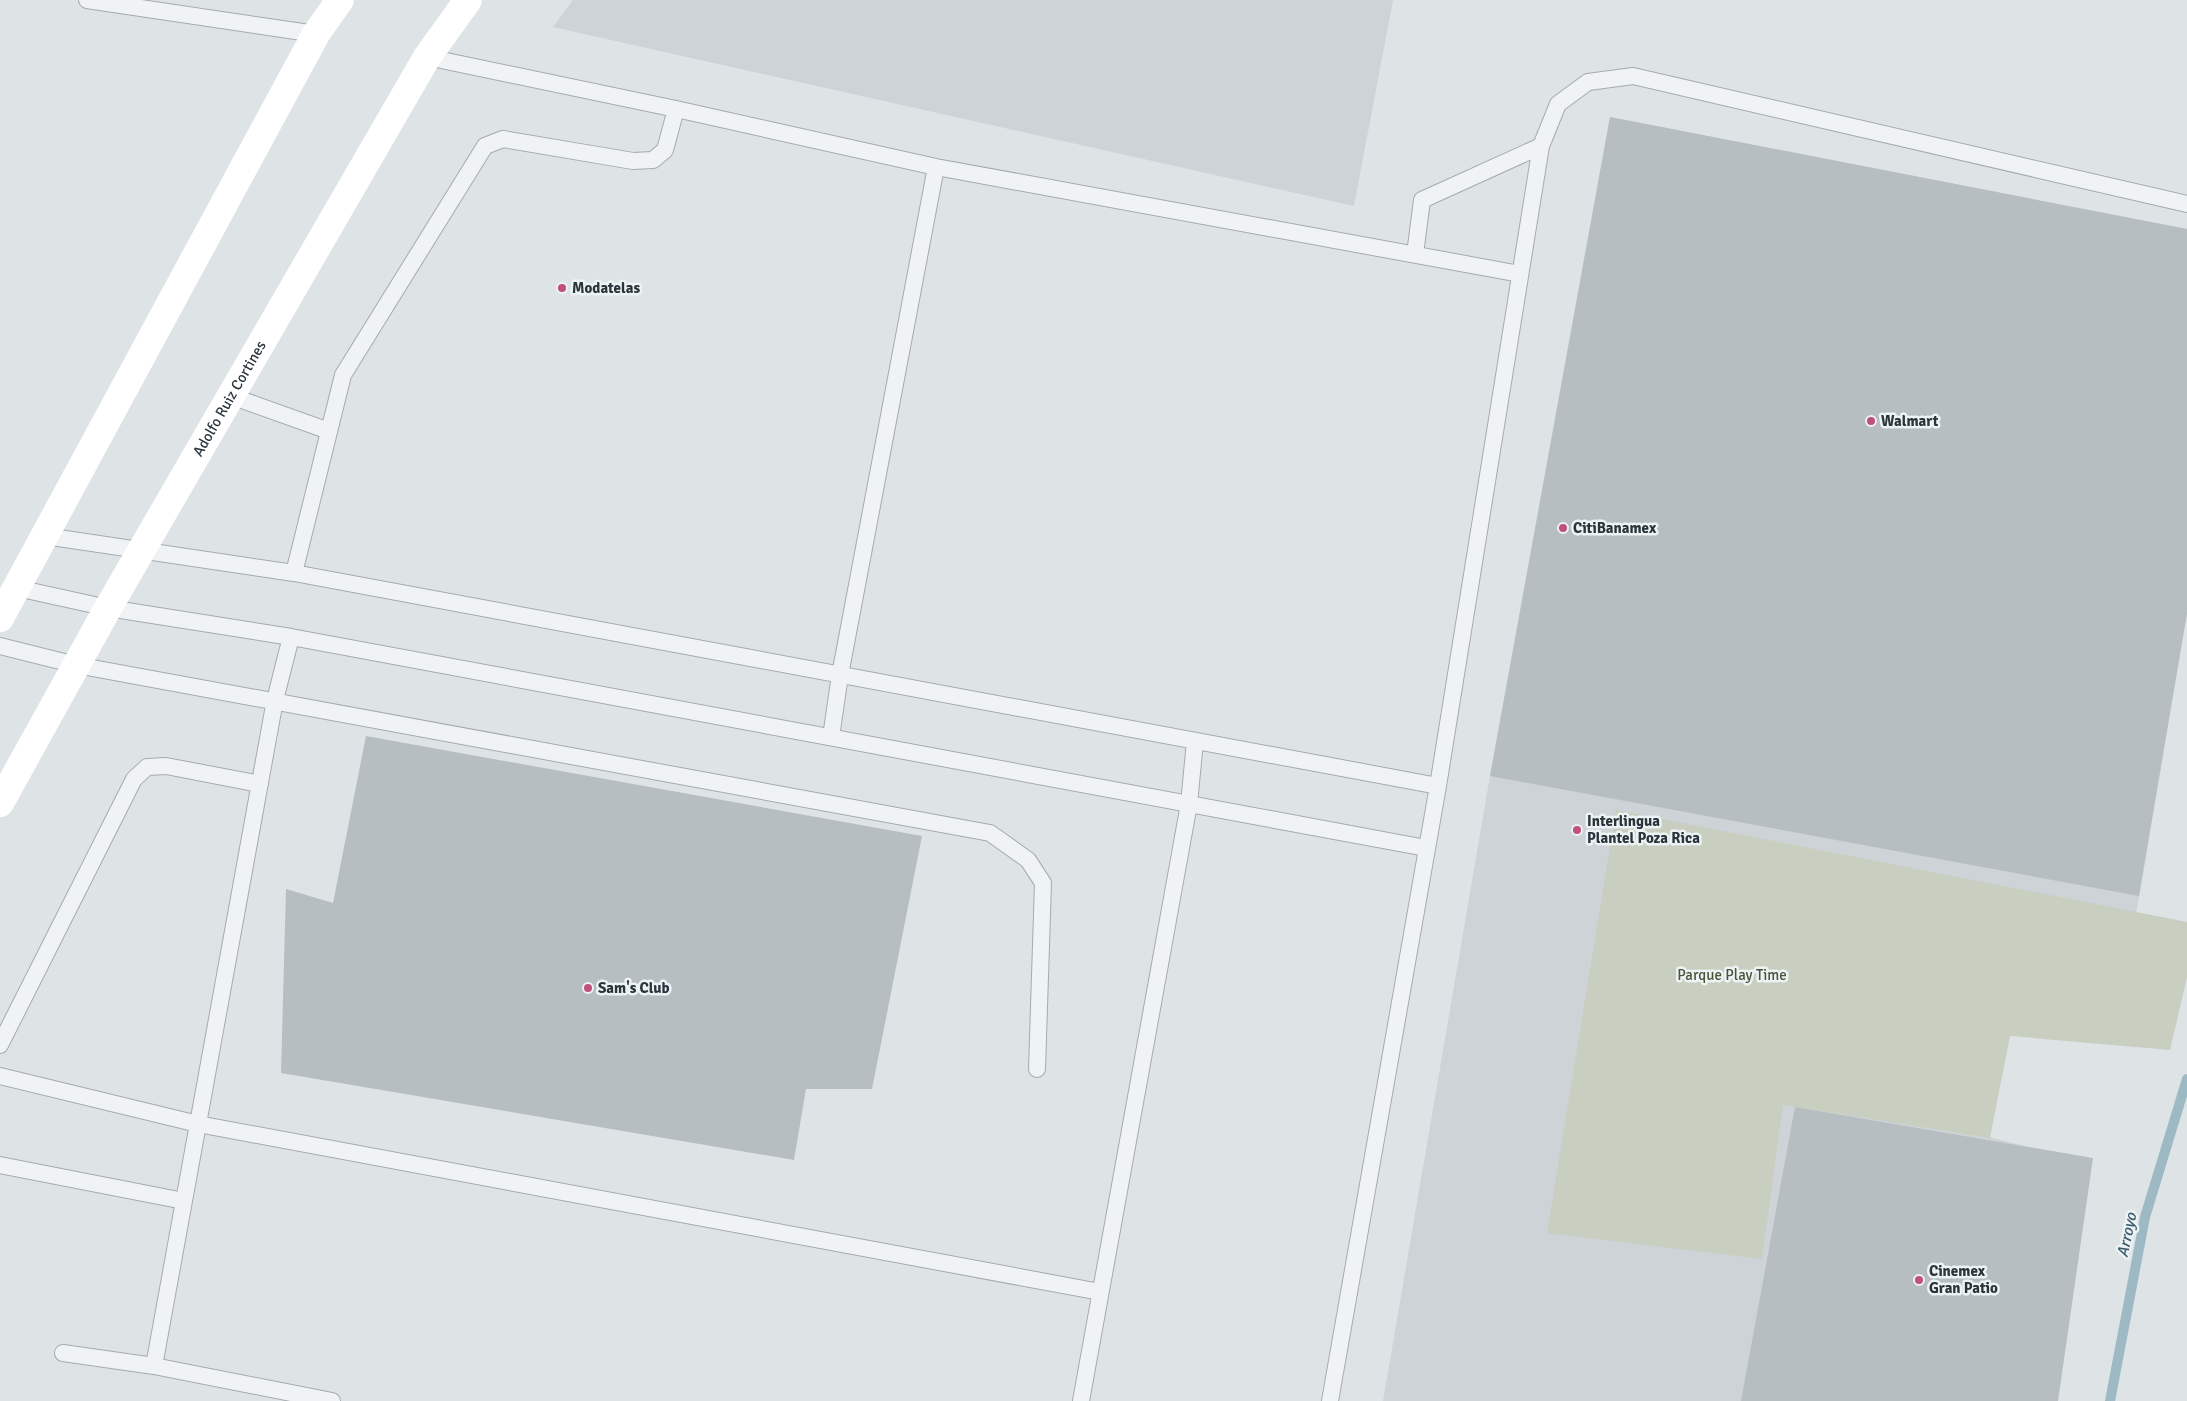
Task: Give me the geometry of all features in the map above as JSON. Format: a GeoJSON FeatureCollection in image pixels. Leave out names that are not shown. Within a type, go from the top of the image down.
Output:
{"type":"FeatureCollection","features":[{"type":"Feature","properties":{"kind":"main road"},"geometry":{"type":"LineString","coordinates":[[0,618],[316,34],[340,0]]}},
{"type":"Feature","properties":{"kind":"main road","name":"Adolfo Ruiz Cortines"},"geometry":{"type":"LineString","coordinates":[[0,803],[108,608],[427,57],[468,0]]}},
{"type":"Feature","properties":{"kind":"lane"},"geometry":{"type":"LineString","coordinates":[[87,0],[316,34]]}},
{"type":"Feature","properties":{"kind":"lane"},"geometry":{"type":"LineString","coordinates":[[427,57],[676,109],[936,167],[1520,274]]}},
{"type":"Feature","properties":{"kind":"lane"},"geometry":{"type":"LineString","coordinates":[[1330,1401],[1438,786],[1541,146],[1558,104],[1588,82],[1633,76],[2187,204]]}},
{"type":"Feature","properties":{"kind":"lane"},"geometry":{"type":"LineString","coordinates":[[294,573],[343,375],[485,146],[503,139],[633,161],[653,160],[665,150],[676,109]]}},
{"type":"Feature","properties":{"kind":"lane"},"geometry":{"type":"LineString","coordinates":[[1415,254],[1422,200],[1541,146]]}},
{"type":"Feature","properties":{"kind":"lane"},"geometry":{"type":"LineString","coordinates":[[831,737],[840,675],[936,167]]}},
{"type":"Feature","properties":{"kind":"lane"},"geometry":{"type":"LineString","coordinates":[[231,396],[329,431]]}},
{"type":"Feature","properties":{"kind":"lane"},"geometry":{"type":"LineString","coordinates":[[45,536],[294,573],[1438,786]]}},
{"type":"Feature","properties":{"kind":"lane"},"geometry":{"type":"LineString","coordinates":[[17,588],[108,608],[291,637],[1426,848]]}},
{"type":"Feature","properties":{"kind":"lane"},"geometry":{"type":"LineString","coordinates":[[154,1366],[275,700],[291,637]]}},
{"type":"Feature","properties":{"kind":"lane"},"geometry":{"type":"LineString","coordinates":[[0,646],[76,665],[990,832],[1028,860],[1043,884],[1037,1070]]}},
{"type":"Feature","properties":{"kind":"lane"},"geometry":{"type":"LineString","coordinates":[[1081,1401],[1188,804],[1195,741]]}},
{"type":"Feature","properties":{"kind":"lane"},"geometry":{"type":"LineString","coordinates":[[0,1045],[134,779],[147,767],[166,766],[260,784]]}},
{"type":"Feature","properties":{"kind":"lane"},"geometry":{"type":"LineString","coordinates":[[0,1076],[198,1124],[1100,1292]]}},
{"type":"Feature","properties":{"kind":"lane"},"geometry":{"type":"LineString","coordinates":[[0,1165],[184,1201]]}},
{"type":"Feature","properties":{"kind":"lane"},"geometry":{"type":"LineString","coordinates":[[63,1353],[154,1366],[332,1401]]}},
{"type":"Feature","properties":{"kind":"shaded area"},"geometry":{"type":"Polygon","coordinates":[[[573,0],[1393,0],[1354,206],[553,27],[573,0]]]}},
{"type":"Feature","properties":{"kind":"shaded area"},"geometry":{"type":"Polygon","coordinates":[[[1610,117],[2187,229],[2187,613],[2116,1033],[1963,1025],[1942,1125],[2059,1155],[2014,1401],[1383,1401],[1490,776],[1610,117]]]}},
{"type":"Feature","properties":{"kind":"green space","name":"Parque Play Time"},"geometry":{"type":"Polygon","coordinates":[[[1616,810],[2187,922],[2187,977],[2170,1050],[2010,1036],[1990,1138],[1783,1105],[1762,1259],[1547,1233],[1616,810]]]}},
{"type":"Feature","properties":{"kind":"building","name":"Walmart"},"geometry":{"type":"Polygon","coordinates":[[[1610,117],[2187,229],[2187,613],[2139,896],[1490,776],[1610,117]]]}},
{"type":"Feature","properties":{"kind":"building","name":"Sam's Club"},"geometry":{"type":"Polygon","coordinates":[[[366,736],[922,836],[872,1089],[806,1089],[794,1160],[281,1073],[286,889],[333,903],[366,736]]]}},
{"type":"Feature","properties":{"kind":"building","name":"Cinemex Gran Patio"},"geometry":{"type":"Polygon","coordinates":[[[1795,1107],[2093,1158],[2058,1401],[1741,1401],[1795,1107]]]}},
{"type":"Feature","properties":{"kind":"waterway","name":"Arroyo"},"geometry":{"type":"LineString","coordinates":[[2110,1401],[2145,1217],[2187,1079]]}},
{"type":"Feature","properties":{"kind":"place","name":"Modatelas"},"geometry":{"type":"Point","coordinates":[562,288]}},
{"type":"Feature","properties":{"kind":"place","name":"Walmart"},"geometry":{"type":"Point","coordinates":[1871,421]}},
{"type":"Feature","properties":{"kind":"place","name":"CitiBanamex"},"geometry":{"type":"Point","coordinates":[1563,528]}},
{"type":"Feature","properties":{"kind":"place","name":"Interlingua Plantel Poza Rica"},"geometry":{"type":"Point","coordinates":[1577,830]}},
{"type":"Feature","properties":{"kind":"place","name":"Sam's Club"},"geometry":{"type":"Point","coordinates":[588,988]}},
{"type":"Feature","properties":{"kind":"place","name":"Cinemex Gran Patio"},"geometry":{"type":"Point","coordinates":[1919,1280]}}]}
